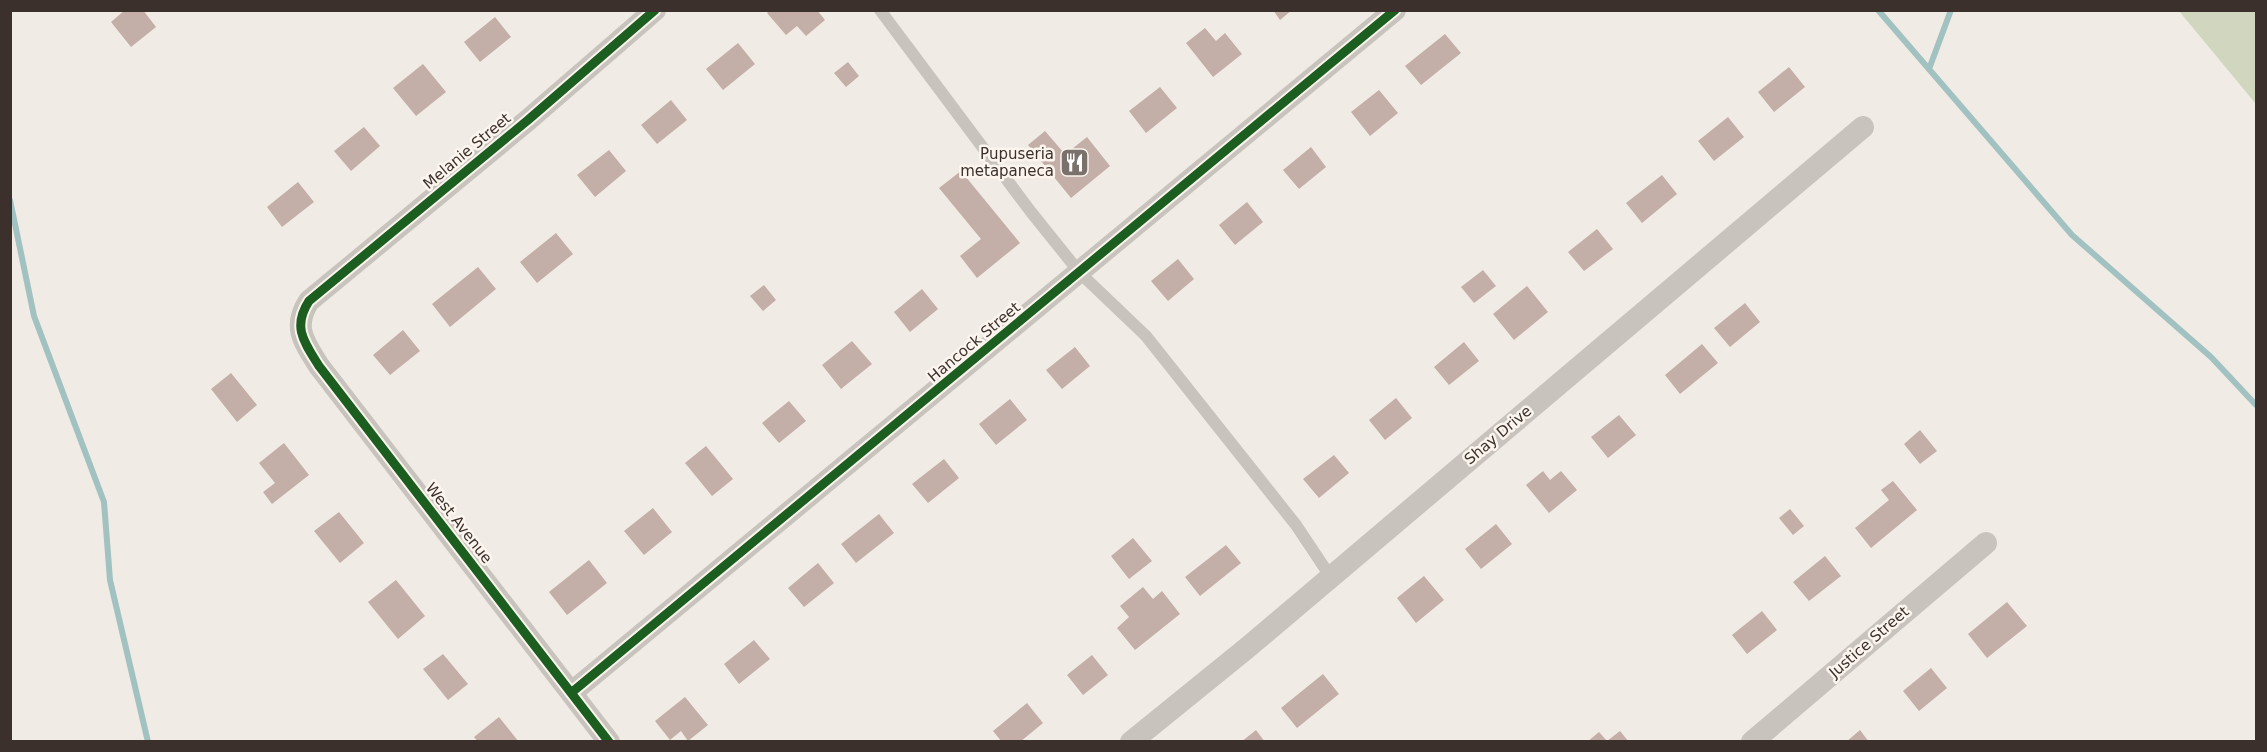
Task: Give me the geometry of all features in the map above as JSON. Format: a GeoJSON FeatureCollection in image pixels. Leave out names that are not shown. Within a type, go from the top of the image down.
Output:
{"type":"FeatureCollection","features":[{"type":"Feature","properties":{"kind":"street","name":"Melanie Street"},"geometry":{"type":"LineString","coordinates":[[300,315],[309,301],[528,120],[655,10]]}},
{"type":"Feature","properties":{"kind":"street","name":"Hancock Street"},"geometry":{"type":"LineString","coordinates":[[570,693],[1395,10]]}},
{"type":"Feature","properties":{"kind":"street","name":"Shay Drive"},"geometry":{"type":"LineString","coordinates":[[1131,741],[1863,127]]}},
{"type":"Feature","properties":{"kind":"street","name":"West Avenue"},"geometry":{"type":"LineString","coordinates":[[300,315],[301,333],[319,366],[609,741]]}},
{"type":"Feature","properties":{"kind":"street","name":"Justice Street"},"geometry":{"type":"LineString","coordinates":[[1752,741],[1986,543]]}},
{"type":"Feature","properties":{"kind":"lane"},"geometry":{"type":"LineString","coordinates":[[880,10],[1031,212],[1080,273],[1146,336],[1296,525],[1330,576]]}},
{"type":"Feature","properties":{"kind":"green space"},"geometry":{"type":"Polygon","coordinates":[[[2179,11],[2256,11],[2256,104],[2179,11]]]}},
{"type":"Feature","properties":{"kind":"building"},"geometry":{"type":"Polygon","coordinates":[[[125,10],[143,10],[156,27],[131,47],[111,22],[125,10]]]}},
{"type":"Feature","properties":{"kind":"building"},"geometry":{"type":"Polygon","coordinates":[[[770,10],[817,10],[825,20],[806,36],[797,26],[786,35],[767,13],[770,10]]]}},
{"type":"Feature","properties":{"kind":"building"},"geometry":{"type":"Polygon","coordinates":[[[1273,10],[1292,10],[1280,20],[1273,10]]]}},
{"type":"Feature","properties":{"kind":"building"},"geometry":{"type":"Polygon","coordinates":[[[495,17],[511,37],[480,62],[464,42],[495,17]]]}},
{"type":"Feature","properties":{"kind":"building"},"geometry":{"type":"Polygon","coordinates":[[[1205,28],[1216,41],[1225,33],[1242,54],[1213,77],[1186,43],[1205,28]]]}},
{"type":"Feature","properties":{"kind":"building"},"geometry":{"type":"Polygon","coordinates":[[[1445,34],[1461,53],[1421,85],[1405,66],[1445,34]]]}},
{"type":"Feature","properties":{"kind":"building"},"geometry":{"type":"Polygon","coordinates":[[[738,43],[755,64],[723,90],[706,69],[738,43]]]}},
{"type":"Feature","properties":{"kind":"building"},"geometry":{"type":"Polygon","coordinates":[[[848,62],[859,76],[846,87],[834,73],[848,62]]]}},
{"type":"Feature","properties":{"kind":"building"},"geometry":{"type":"Polygon","coordinates":[[[423,64],[446,92],[416,116],[393,88],[423,64]]]}},
{"type":"Feature","properties":{"kind":"building"},"geometry":{"type":"Polygon","coordinates":[[[1789,67],[1805,87],[1774,112],[1758,92],[1789,67]]]}},
{"type":"Feature","properties":{"kind":"building"},"geometry":{"type":"Polygon","coordinates":[[[1160,87],[1177,108],[1146,133],[1129,111],[1160,87]]]}},
{"type":"Feature","properties":{"kind":"building"},"geometry":{"type":"Polygon","coordinates":[[[1379,90],[1398,113],[1370,136],[1351,112],[1379,90]]]}},
{"type":"Feature","properties":{"kind":"building"},"geometry":{"type":"Polygon","coordinates":[[[671,100],[687,120],[657,144],[641,125],[671,100]]]}},
{"type":"Feature","properties":{"kind":"building"},"geometry":{"type":"Polygon","coordinates":[[[1728,117],[1744,137],[1714,161],[1698,141],[1728,117]]]}},
{"type":"Feature","properties":{"kind":"building"},"geometry":{"type":"Polygon","coordinates":[[[364,127],[380,146],[351,171],[334,151],[364,127]]]}},
{"type":"Feature","properties":{"kind":"building","name":"Pupuseria metapaneca"},"geometry":{"type":"Polygon","coordinates":[[[1045,131],[1070,160],[1072,158],[1067,153],[1087,137],[1110,166],[1071,198],[1028,145],[1045,131]]]}},
{"type":"Feature","properties":{"kind":"building"},"geometry":{"type":"Polygon","coordinates":[[[1311,147],[1326,167],[1299,189],[1283,170],[1311,147]]]}},
{"type":"Feature","properties":{"kind":"building"},"geometry":{"type":"Polygon","coordinates":[[[609,150],[626,171],[595,197],[577,175],[609,150]]]}},
{"type":"Feature","properties":{"kind":"building"},"geometry":{"type":"Polygon","coordinates":[[[961,171],[1020,243],[977,278],[960,256],[981,239],[939,188],[961,171]]]}},
{"type":"Feature","properties":{"kind":"building"},"geometry":{"type":"Polygon","coordinates":[[[1662,175],[1677,194],[1642,223],[1626,203],[1662,175]]]}},
{"type":"Feature","properties":{"kind":"building"},"geometry":{"type":"Polygon","coordinates":[[[298,182],[314,202],[282,227],[267,207],[298,182]]]}},
{"type":"Feature","properties":{"kind":"building"},"geometry":{"type":"Polygon","coordinates":[[[1247,202],[1263,222],[1235,245],[1219,225],[1247,202]]]}},
{"type":"Feature","properties":{"kind":"building"},"geometry":{"type":"Polygon","coordinates":[[[1597,229],[1613,249],[1584,271],[1568,252],[1597,229]]]}},
{"type":"Feature","properties":{"kind":"building"},"geometry":{"type":"Polygon","coordinates":[[[556,233],[573,254],[537,283],[520,262],[556,233]]]}},
{"type":"Feature","properties":{"kind":"building"},"geometry":{"type":"Polygon","coordinates":[[[1178,259],[1194,279],[1168,301],[1151,281],[1178,259]]]}},
{"type":"Feature","properties":{"kind":"building"},"geometry":{"type":"Polygon","coordinates":[[[478,267],[496,289],[450,327],[432,304],[478,267]]]}},
{"type":"Feature","properties":{"kind":"building"},"geometry":{"type":"Polygon","coordinates":[[[1483,270],[1496,286],[1474,303],[1461,287],[1483,270]]]}},
{"type":"Feature","properties":{"kind":"building"},"geometry":{"type":"Polygon","coordinates":[[[764,285],[776,300],[763,311],[750,296],[764,285]]]}},
{"type":"Feature","properties":{"kind":"building"},"geometry":{"type":"Polygon","coordinates":[[[1527,286],[1548,312],[1514,340],[1493,314],[1527,286]]]}},
{"type":"Feature","properties":{"kind":"building"},"geometry":{"type":"Polygon","coordinates":[[[922,289],[938,309],[910,332],[894,312],[922,289]]]}},
{"type":"Feature","properties":{"kind":"building"},"geometry":{"type":"Polygon","coordinates":[[[1745,303],[1760,322],[1730,347],[1714,328],[1745,303]]]}},
{"type":"Feature","properties":{"kind":"building"},"geometry":{"type":"Polygon","coordinates":[[[403,330],[420,351],[390,375],[373,355],[403,330]]]}},
{"type":"Feature","properties":{"kind":"building"},"geometry":{"type":"Polygon","coordinates":[[[852,341],[872,364],[841,389],[822,365],[852,341]]]}},
{"type":"Feature","properties":{"kind":"building"},"geometry":{"type":"Polygon","coordinates":[[[1464,342],[1479,361],[1449,385],[1434,367],[1464,342]]]}},
{"type":"Feature","properties":{"kind":"building"},"geometry":{"type":"Polygon","coordinates":[[[1702,344],[1718,363],[1680,394],[1665,375],[1702,344]]]}},
{"type":"Feature","properties":{"kind":"building"},"geometry":{"type":"Polygon","coordinates":[[[1075,347],[1090,366],[1062,389],[1046,370],[1075,347]]]}},
{"type":"Feature","properties":{"kind":"building"},"geometry":{"type":"Polygon","coordinates":[[[231,373],[257,405],[237,422],[211,389],[231,373]]]}},
{"type":"Feature","properties":{"kind":"building"},"geometry":{"type":"Polygon","coordinates":[[[1396,398],[1412,418],[1385,440],[1369,420],[1396,398]]]}},
{"type":"Feature","properties":{"kind":"building"},"geometry":{"type":"Polygon","coordinates":[[[1010,399],[1027,420],[996,445],[979,424],[1010,399]]]}},
{"type":"Feature","properties":{"kind":"building"},"geometry":{"type":"Polygon","coordinates":[[[789,401],[806,421],[779,443],[762,423],[789,401]]]}},
{"type":"Feature","properties":{"kind":"building"},"geometry":{"type":"Polygon","coordinates":[[[1619,415],[1636,435],[1608,458],[1591,437],[1619,415]]]}},
{"type":"Feature","properties":{"kind":"building"},"geometry":{"type":"Polygon","coordinates":[[[1920,430],[1937,451],[1920,464],[1904,444],[1920,430]]]}},
{"type":"Feature","properties":{"kind":"building"},"geometry":{"type":"Polygon","coordinates":[[[284,443],[309,475],[272,504],[263,492],[275,483],[259,463],[284,443]]]}},
{"type":"Feature","properties":{"kind":"building"},"geometry":{"type":"Polygon","coordinates":[[[706,446],[733,479],[712,496],[685,463],[706,446]]]}},
{"type":"Feature","properties":{"kind":"building"},"geometry":{"type":"Polygon","coordinates":[[[1334,455],[1349,473],[1319,498],[1303,479],[1334,455]]]}},
{"type":"Feature","properties":{"kind":"building"},"geometry":{"type":"Polygon","coordinates":[[[944,459],[959,478],[928,503],[912,484],[944,459]]]}},
{"type":"Feature","properties":{"kind":"building"},"geometry":{"type":"Polygon","coordinates":[[[1543,471],[1550,480],[1561,471],[1577,490],[1549,513],[1526,485],[1543,471]]]}},
{"type":"Feature","properties":{"kind":"building"},"geometry":{"type":"Polygon","coordinates":[[[1893,481],[1917,510],[1871,548],[1855,528],[1889,500],[1881,490],[1893,481]]]}},
{"type":"Feature","properties":{"kind":"building"},"geometry":{"type":"Polygon","coordinates":[[[653,508],[672,532],[644,555],[624,531],[653,508]]]}},
{"type":"Feature","properties":{"kind":"building"},"geometry":{"type":"Polygon","coordinates":[[[1790,509],[1804,526],[1793,535],[1779,518],[1790,509]]]}},
{"type":"Feature","properties":{"kind":"building"},"geometry":{"type":"Polygon","coordinates":[[[339,512],[364,543],[340,563],[314,531],[339,512]]]}},
{"type":"Feature","properties":{"kind":"building"},"geometry":{"type":"Polygon","coordinates":[[[879,514],[894,533],[856,563],[841,544],[879,514]]]}},
{"type":"Feature","properties":{"kind":"building"},"geometry":{"type":"Polygon","coordinates":[[[1496,524],[1512,544],[1481,569],[1465,549],[1496,524]]]}},
{"type":"Feature","properties":{"kind":"building"},"geometry":{"type":"Polygon","coordinates":[[[1133,538],[1152,561],[1129,579],[1111,556],[1133,538]]]}},
{"type":"Feature","properties":{"kind":"building"},"geometry":{"type":"Polygon","coordinates":[[[1226,545],[1241,563],[1200,596],[1185,577],[1226,545]]]}},
{"type":"Feature","properties":{"kind":"building"},"geometry":{"type":"Polygon","coordinates":[[[1825,556],[1841,576],[1809,601],[1793,582],[1825,556]]]}},
{"type":"Feature","properties":{"kind":"building"},"geometry":{"type":"Polygon","coordinates":[[[589,560],[607,583],[567,615],[549,592],[589,560]]]}},
{"type":"Feature","properties":{"kind":"building"},"geometry":{"type":"Polygon","coordinates":[[[818,563],[834,583],[804,607],[788,588],[818,563]]]}},
{"type":"Feature","properties":{"kind":"building"},"geometry":{"type":"Polygon","coordinates":[[[1424,576],[1444,600],[1416,623],[1397,598],[1424,576]]]}},
{"type":"Feature","properties":{"kind":"building"},"geometry":{"type":"Polygon","coordinates":[[[396,580],[425,616],[398,639],[368,602],[396,580]]]}},
{"type":"Feature","properties":{"kind":"building"},"geometry":{"type":"Polygon","coordinates":[[[1143,587],[1153,599],[1162,591],[1180,614],[1135,650],[1117,628],[1129,617],[1120,606],[1143,587]]]}},
{"type":"Feature","properties":{"kind":"building"},"geometry":{"type":"Polygon","coordinates":[[[2007,602],[2027,626],[1987,658],[1968,634],[2007,602]]]}},
{"type":"Feature","properties":{"kind":"building"},"geometry":{"type":"Polygon","coordinates":[[[1762,611],[1777,630],[1747,654],[1732,635],[1762,611]]]}},
{"type":"Feature","properties":{"kind":"building"},"geometry":{"type":"Polygon","coordinates":[[[754,640],[770,659],[739,684],[724,664],[754,640]]]}},
{"type":"Feature","properties":{"kind":"building"},"geometry":{"type":"Polygon","coordinates":[[[443,654],[468,684],[448,700],[423,669],[443,654]]]}},
{"type":"Feature","properties":{"kind":"building"},"geometry":{"type":"Polygon","coordinates":[[[1092,655],[1108,675],[1083,695],[1067,675],[1092,655]]]}},
{"type":"Feature","properties":{"kind":"building"},"geometry":{"type":"Polygon","coordinates":[[[1931,668],[1947,688],[1919,711],[1903,691],[1931,668]]]}},
{"type":"Feature","properties":{"kind":"building"},"geometry":{"type":"Polygon","coordinates":[[[1323,674],[1339,694],[1297,728],[1281,708],[1323,674]]]}},
{"type":"Feature","properties":{"kind":"building"},"geometry":{"type":"Polygon","coordinates":[[[685,697],[708,725],[688,741],[681,731],[670,740],[655,721],[685,697]]]}},
{"type":"Feature","properties":{"kind":"building"},"geometry":{"type":"Polygon","coordinates":[[[1027,703],[1043,723],[1020,742],[1002,742],[993,731],[1027,703]]]}},
{"type":"Feature","properties":{"kind":"building"},"geometry":{"type":"Polygon","coordinates":[[[499,717],[519,742],[478,742],[474,737],[499,717]]]}},
{"type":"Feature","properties":{"kind":"building"},"geometry":{"type":"Polygon","coordinates":[[[1256,730],[1265,742],[1241,742],[1256,730]]]}},
{"type":"Feature","properties":{"kind":"building"},"geometry":{"type":"Polygon","coordinates":[[[1860,730],[1869,742],[1846,742],[1860,730]]]}},
{"type":"Feature","properties":{"kind":"building"},"geometry":{"type":"Polygon","coordinates":[[[1620,731],[1629,742],[1587,742],[1599,732],[1607,741],[1620,731]]]}},
{"type":"Feature","properties":{"kind":"waterway"},"geometry":{"type":"LineString","coordinates":[[1878,10],[2072,235],[2211,357],[2256,405]]}},
{"type":"Feature","properties":{"kind":"waterway"},"geometry":{"type":"LineString","coordinates":[[1929,69],[1951,10]]}},
{"type":"Feature","properties":{"kind":"waterway"},"geometry":{"type":"LineString","coordinates":[[10,200],[34,316],[104,502],[110,580],[148,742]]}},
{"type":"Feature","properties":{"kind":"cycle path"},"geometry":{"type":"LineString","coordinates":[[609,742],[319,366],[305,342],[301,319],[309,301],[528,120],[655,10]]}},
{"type":"Feature","properties":{"kind":"cycle path"},"geometry":{"type":"LineString","coordinates":[[571,693],[1395,10]]}},
{"type":"Feature","properties":{"kind":"place","name":"Pupuseria metapaneca"},"geometry":{"type":"Point","coordinates":[1075,163]}}]}
